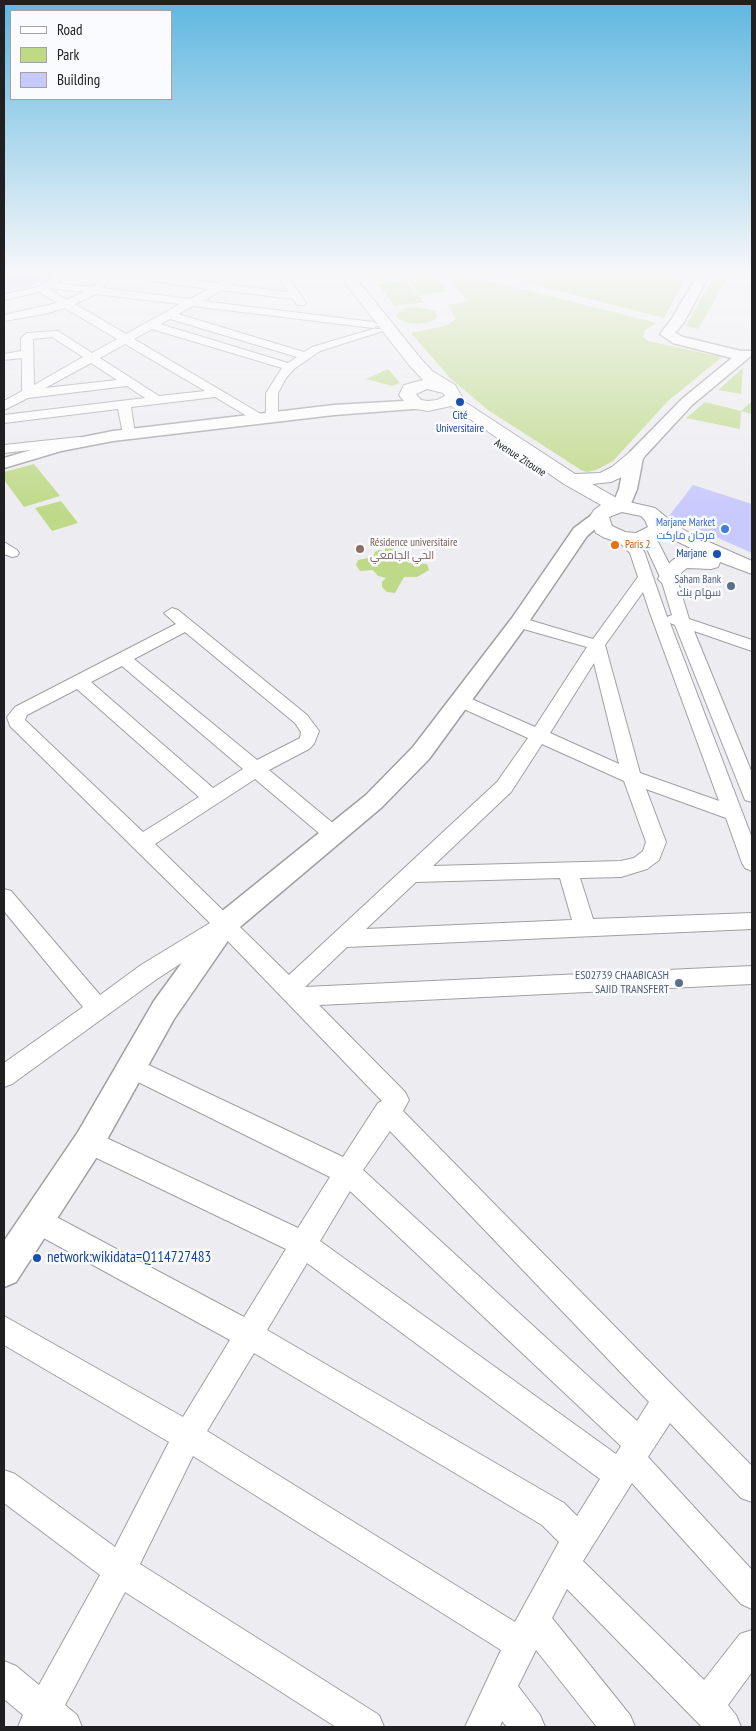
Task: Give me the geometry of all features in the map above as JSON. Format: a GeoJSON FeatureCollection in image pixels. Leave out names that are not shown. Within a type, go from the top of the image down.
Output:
{"type":"FeatureCollection","features":[{"type":"Feature","properties":{"kind":"main road"},"geometry":{"type":"LineString","coordinates":[[396,353],[404,363],[411,389],[433,384],[449,393],[446,404],[428,406]]}},
{"type":"Feature","properties":{"kind":"main road","name":"Avenue Zitoune"},"geometry":{"type":"LineString","coordinates":[[408,353],[426,374],[474,416],[571,480],[651,515]]}},
{"type":"Feature","properties":{"kind":"main road","name":"Avenue Zitoune"},"geometry":{"type":"LineString","coordinates":[[411,389],[408,398],[462,420],[570,492],[599,518],[603,529],[620,537]]}},
{"type":"Feature","properties":{"kind":"main road"},"geometry":{"type":"LineString","coordinates":[[571,480],[604,478],[619,472],[636,456]]}},
{"type":"Feature","properties":{"kind":"main road"},"geometry":{"type":"LineString","coordinates":[[599,518],[605,510],[622,501]]}},
{"type":"Feature","properties":{"kind":"main road"},"geometry":{"type":"LineString","coordinates":[[648,536],[657,530],[658,526],[651,515]]}},
{"type":"Feature","properties":{"kind":"main road"},"geometry":{"type":"LineString","coordinates":[[651,515],[686,540],[752,568]]}},
{"type":"Feature","properties":{"kind":"main road"},"geometry":{"type":"LineString","coordinates":[[620,537],[648,536],[752,580]]}},
{"type":"Feature","properties":{"kind":"main road"},"geometry":{"type":"LineString","coordinates":[[669,579],[673,569],[681,563],[693,561],[711,563]]}},
{"type":"Feature","properties":{"kind":"street"},"geometry":{"type":"LineString","coordinates":[[84,353],[158,401]]}},
{"type":"Feature","properties":{"kind":"street"},"geometry":{"type":"LineString","coordinates":[[4,406],[101,353]]}},
{"type":"Feature","properties":{"kind":"street"},"geometry":{"type":"LineString","coordinates":[[151,353],[218,393],[266,418]]}},
{"type":"Feature","properties":{"kind":"street"},"geometry":{"type":"LineString","coordinates":[[243,353],[290,367]]}},
{"type":"Feature","properties":{"kind":"street"},"geometry":{"type":"LineString","coordinates":[[294,353],[305,356]]}},
{"type":"Feature","properties":{"kind":"street"},"geometry":{"type":"LineString","coordinates":[[266,418],[272,393],[281,376],[290,367],[312,353]]}},
{"type":"Feature","properties":{"kind":"street"},"geometry":{"type":"LineString","coordinates":[[622,501],[636,456],[687,402],[749,353]]}},
{"type":"Feature","properties":{"kind":"street"},"geometry":{"type":"LineString","coordinates":[[4,357],[26,354],[28,394]]}},
{"type":"Feature","properties":{"kind":"street"},"geometry":{"type":"LineString","coordinates":[[28,394],[128,382]]}},
{"type":"Feature","properties":{"kind":"street"},"geometry":{"type":"LineString","coordinates":[[334,410],[411,389]]}},
{"type":"Feature","properties":{"kind":"street"},"geometry":{"type":"LineString","coordinates":[[4,419],[218,393]]}},
{"type":"Feature","properties":{"kind":"street"},"geometry":{"type":"LineString","coordinates":[[124,405],[129,434]]}},
{"type":"Feature","properties":{"kind":"street"},"geometry":{"type":"LineString","coordinates":[[4,449],[334,410],[428,406]]}},
{"type":"Feature","properties":{"kind":"street"},"geometry":{"type":"LineString","coordinates":[[4,463],[58,447],[96,439]]}},
{"type":"Feature","properties":{"kind":"street"},"geometry":{"type":"LineString","coordinates":[[4,1076],[98,1008],[225,924],[374,801],[415,760],[519,622],[580,532],[599,518]]}},
{"type":"Feature","properties":{"kind":"street"},"geometry":{"type":"LineString","coordinates":[[573,544],[593,536],[620,537],[637,551],[658,613],[752,863]]}},
{"type":"Feature","properties":{"kind":"street"},"geometry":{"type":"LineString","coordinates":[[648,536],[669,579],[682,622],[744,758],[752,794]]}},
{"type":"Feature","properties":{"kind":"street"},"geometry":{"type":"LineString","coordinates":[[293,993],[342,939],[498,794],[515,774],[537,736],[597,644],[646,577]]}},
{"type":"Feature","properties":{"kind":"street"},"geometry":{"type":"LineString","coordinates":[[658,613],[752,646]]}},
{"type":"Feature","properties":{"kind":"street"},"geometry":{"type":"LineString","coordinates":[[141,843],[256,769],[303,745],[308,740],[310,731],[301,719],[172,614]]}},
{"type":"Feature","properties":{"kind":"street"},"geometry":{"type":"LineString","coordinates":[[519,622],[597,644]]}},
{"type":"Feature","properties":{"kind":"street"},"geometry":{"type":"LineString","coordinates":[[4,1678],[48,1722],[120,1570],[188,1436],[346,1172],[387,1111],[397,1100],[225,924],[16,722],[16,717],[21,711],[187,625]]}},
{"type":"Feature","properties":{"kind":"street"},"geometry":{"type":"LineString","coordinates":[[411,874],[621,869],[640,864],[652,855],[656,842],[632,777],[597,644]]}},
{"type":"Feature","properties":{"kind":"street"},"geometry":{"type":"LineString","coordinates":[[123,658],[333,834]]}},
{"type":"Feature","properties":{"kind":"street"},"geometry":{"type":"LineString","coordinates":[[79,681],[211,797]]}},
{"type":"Feature","properties":{"kind":"street"},"geometry":{"type":"LineString","coordinates":[[461,701],[632,777],[734,814]]}},
{"type":"Feature","properties":{"kind":"street"},"geometry":{"type":"LineString","coordinates":[[708,748],[744,758]]}},
{"type":"Feature","properties":{"kind":"street"},"geometry":{"type":"LineString","coordinates":[[568,871],[585,928]]}},
{"type":"Feature","properties":{"kind":"street"},"geometry":{"type":"LineString","coordinates":[[4,897],[98,1008]]}},
{"type":"Feature","properties":{"kind":"street"},"geometry":{"type":"LineString","coordinates":[[342,939],[752,922]]}},
{"type":"Feature","properties":{"kind":"street"},"geometry":{"type":"LineString","coordinates":[[4,1270],[89,1142],[130,1068],[174,995],[225,924]]}},
{"type":"Feature","properties":{"kind":"street"},"geometry":{"type":"LineString","coordinates":[[293,993],[752,975]]}},
{"type":"Feature","properties":{"kind":"street"},"geometry":{"type":"LineString","coordinates":[[130,1068],[346,1172],[630,1459],[752,1593]]}},
{"type":"Feature","properties":{"kind":"street"},"geometry":{"type":"LineString","coordinates":[[387,1111],[752,1487]]}},
{"type":"Feature","properties":{"kind":"street"},"geometry":{"type":"LineString","coordinates":[[89,1142],[303,1244],[630,1459]]}},
{"type":"Feature","properties":{"kind":"street"},"geometry":{"type":"LineString","coordinates":[[38,1221],[249,1335],[553,1514],[571,1551],[715,1716],[752,1646]]}},
{"type":"Feature","properties":{"kind":"street"},"geometry":{"type":"LineString","coordinates":[[4,1330],[527,1632],[618,1727]]}},
{"type":"Feature","properties":{"kind":"street"},"geometry":{"type":"LineString","coordinates":[[482,1727],[527,1632],[571,1551],[668,1399]]}},
{"type":"Feature","properties":{"kind":"street"},"geometry":{"type":"LineString","coordinates":[[4,1485],[120,1570],[367,1727]]}},
{"type":"Feature","properties":{"kind":"street"},"geometry":{"type":"LineString","coordinates":[[501,1690],[528,1727]]}},
{"type":"Feature","properties":{"kind":"green space"},"geometry":{"type":"Polygon","coordinates":[[[428,353],[702,353],[722,357],[668,401],[613,461],[596,470],[587,472],[488,410],[450,378],[428,353]]]}},
{"type":"Feature","properties":{"kind":"green space"},"geometry":{"type":"Polygon","coordinates":[[[743,368],[741,394],[718,390],[743,368]]]}},
{"type":"Feature","properties":{"kind":"green space"},"geometry":{"type":"Polygon","coordinates":[[[388,369],[400,383],[392,386],[366,379],[388,369]]]}},
{"type":"Feature","properties":{"kind":"green space"},"geometry":{"type":"Polygon","coordinates":[[[752,401],[752,414],[741,411],[752,401]]]}},
{"type":"Feature","properties":{"kind":"green space"},"geometry":{"type":"Polygon","coordinates":[[[705,402],[741,411],[740,429],[686,418],[705,402]]]}},
{"type":"Feature","properties":{"kind":"green space"},"geometry":{"type":"Polygon","coordinates":[[[34,464],[60,496],[24,507],[4,480],[4,472],[34,464]]]}},
{"type":"Feature","properties":{"kind":"green space"},"geometry":{"type":"Polygon","coordinates":[[[61,501],[78,523],[52,531],[35,508],[61,501]]]}},
{"type":"Feature","properties":{"kind":"green space"},"geometry":{"type":"Polygon","coordinates":[[[389,541],[395,542],[398,551],[410,552],[409,557],[406,559],[408,563],[427,564],[429,570],[417,577],[404,577],[395,593],[387,592],[382,587],[382,582],[386,578],[378,576],[373,570],[360,571],[356,565],[358,560],[373,557],[375,552],[379,550],[385,551],[384,543],[389,541]]]}},
{"type":"Feature","properties":{"kind":"building","name":"Marjane Market مرجان ماركت"},"geometry":{"type":"Polygon","coordinates":[[[693,485],[752,504],[752,553],[669,516],[693,485]]]}},
{"type":"Feature","properties":{"kind":"place","name":"Cité Universitaire"},"geometry":{"type":"Point","coordinates":[460,402]}},
{"type":"Feature","properties":{"kind":"place","name":"Marjane Market مرجان ماركت"},"geometry":{"type":"Point","coordinates":[725,529]}},
{"type":"Feature","properties":{"kind":"place","name":"Paris 2"},"geometry":{"type":"Point","coordinates":[615,545]}},
{"type":"Feature","properties":{"kind":"place","name":"Résidence universitaire الحي الجامعي"},"geometry":{"type":"Point","coordinates":[360,549]}},
{"type":"Feature","properties":{"kind":"place","name":"Marjane"},"geometry":{"type":"Point","coordinates":[717,554]}},
{"type":"Feature","properties":{"kind":"place","name":"Saham Bank سهام بنك"},"geometry":{"type":"Point","coordinates":[731,586]}},
{"type":"Feature","properties":{"kind":"place","name":"ES02739 CHAABICASH SAJID TRANSFERT"},"geometry":{"type":"Point","coordinates":[679,983]}},
{"type":"Feature","properties":{"kind":"place","name":"network:wikidata=Q114727483"},"geometry":{"type":"Point","coordinates":[37,1258]}}]}
